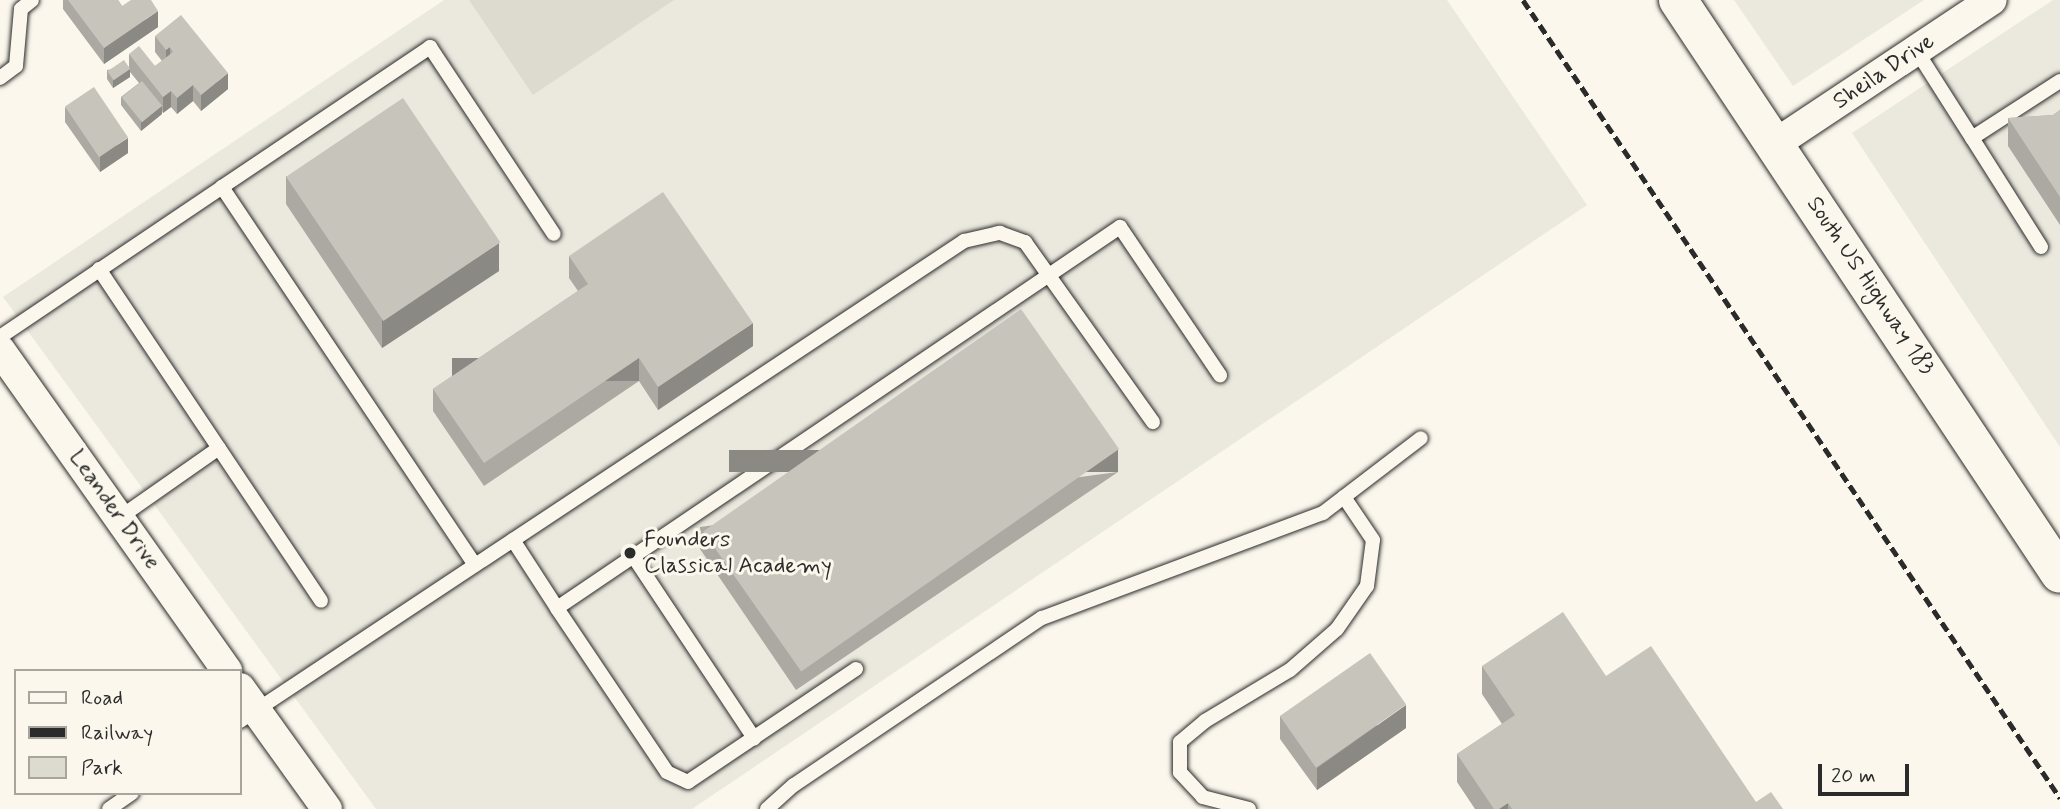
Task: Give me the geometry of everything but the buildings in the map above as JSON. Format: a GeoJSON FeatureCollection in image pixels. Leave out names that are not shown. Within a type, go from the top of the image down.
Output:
{"type":"FeatureCollection","features":[{"type":"Feature","properties":{"kind":"main road","name":"South US Highway 183"},"geometry":{"type":"LineString","coordinates":[[1678,0],[2060,573]]}},
{"type":"Feature","properties":{"kind":"street","name":"Sheila Drive"},"geometry":{"type":"LineString","coordinates":[[1775,144],[1992,0]]}},
{"type":"Feature","properties":{"kind":"street","name":"Leander Drive"},"geometry":{"type":"LineString","coordinates":[[0,350],[227,669]]}},
{"type":"Feature","properties":{"kind":"street"},"geometry":{"type":"LineString","coordinates":[[245,707],[327,809]]}},
{"type":"Feature","properties":{"kind":"lane"},"geometry":{"type":"LineString","coordinates":[[0,78],[16,66],[21,9],[32,0]]}},
{"type":"Feature","properties":{"kind":"lane"},"geometry":{"type":"LineString","coordinates":[[0,337],[430,47],[554,234]]}},
{"type":"Feature","properties":{"kind":"lane"},"geometry":{"type":"LineString","coordinates":[[1916,50],[2041,247]]}},
{"type":"Feature","properties":{"kind":"lane"},"geometry":{"type":"LineString","coordinates":[[1972,138],[2060,81]]}},
{"type":"Feature","properties":{"kind":"lane"},"geometry":{"type":"LineString","coordinates":[[222,187],[475,565]]}},
{"type":"Feature","properties":{"kind":"lane"},"geometry":{"type":"LineString","coordinates":[[557,608],[1120,227],[1220,375]]}},
{"type":"Feature","properties":{"kind":"lane"},"geometry":{"type":"LineString","coordinates":[[245,707],[475,565],[964,241],[1000,233],[1025,243],[1153,422]]}},
{"type":"Feature","properties":{"kind":"lane"},"geometry":{"type":"LineString","coordinates":[[99,269],[321,600]]}},
{"type":"Feature","properties":{"kind":"lane"},"geometry":{"type":"LineString","coordinates":[[767,809],[794,785],[1042,618],[1323,513],[1421,438]]}},
{"type":"Feature","properties":{"kind":"lane"},"geometry":{"type":"LineString","coordinates":[[119,518],[219,448]]}},
{"type":"Feature","properties":{"kind":"lane"},"geometry":{"type":"LineString","coordinates":[[1249,809],[1203,797],[1180,772],[1180,743],[1205,721],[1290,670],[1337,628],[1367,586],[1373,540],[1344,497]]}},
{"type":"Feature","properties":{"kind":"lane"},"geometry":{"type":"LineString","coordinates":[[513,540],[667,772],[688,782],[856,669]]}},
{"type":"Feature","properties":{"kind":"lane"},"geometry":{"type":"LineString","coordinates":[[634,556],[754,738]]}},
{"type":"Feature","properties":{"kind":"lane"},"geometry":{"type":"LineString","coordinates":[[109,809],[129,795]]}},
{"type":"Feature","properties":{"kind":"shaded area","name":"Founders Classical Academy"},"geometry":{"type":"Polygon","coordinates":[[[444,0],[1447,0],[1587,205],[692,809],[376,809],[3,297],[444,0]]]}},
{"type":"Feature","properties":{"kind":"shaded area"},"geometry":{"type":"Polygon","coordinates":[[[1734,0],[1924,0],[1793,86],[1734,0]]]}},
{"type":"Feature","properties":{"kind":"shaded area"},"geometry":{"type":"Polygon","coordinates":[[[2053,0],[2060,0],[2060,447],[1852,133],[2053,0]]]}},
{"type":"Feature","properties":{"kind":"green space"},"geometry":{"type":"Polygon","coordinates":[[[469,0],[674,0],[533,95],[469,0]]]}},
{"type":"Feature","properties":{"kind":"railway"},"geometry":{"type":"LineString","coordinates":[[1523,0],[2060,798]]}},
{"type":"Feature","properties":{"kind":"place","name":"Founders Classical Academy"},"geometry":{"type":"Point","coordinates":[630,553]}}]}
